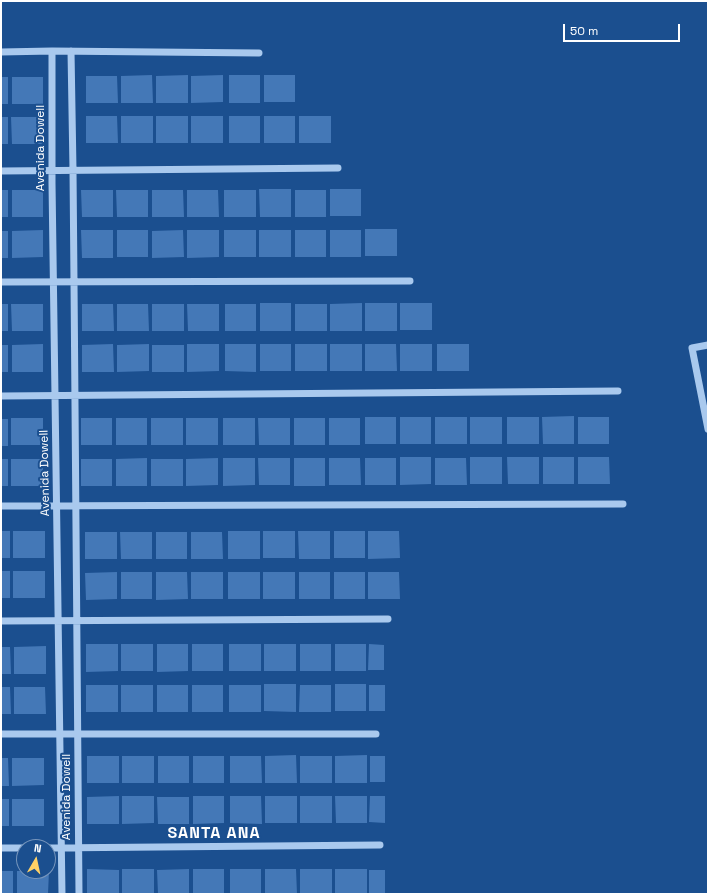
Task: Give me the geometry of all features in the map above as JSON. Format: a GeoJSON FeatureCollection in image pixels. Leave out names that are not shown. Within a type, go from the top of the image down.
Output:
{"type":"FeatureCollection","features":[{"type":"Feature","properties":{"kind":"street","name":"Avenida Dowell"},"geometry":{"type":"LineString","coordinates":[[52,51],[53,282],[60,848],[62,894]]}},
{"type":"Feature","properties":{"kind":"street"},"geometry":{"type":"LineString","coordinates":[[1,52],[71,51],[259,53]]}},
{"type":"Feature","properties":{"kind":"street","name":"Avenida Dowell"},"geometry":{"type":"LineString","coordinates":[[71,51],[79,894]]}},
{"type":"Feature","properties":{"kind":"street"},"geometry":{"type":"LineString","coordinates":[[1,170],[52,171],[338,168]]}},
{"type":"Feature","properties":{"kind":"street"},"geometry":{"type":"LineString","coordinates":[[1,282],[410,281]]}},
{"type":"Feature","properties":{"kind":"street"},"geometry":{"type":"LineString","coordinates":[[708,345],[692,348],[708,429]]}},
{"type":"Feature","properties":{"kind":"street"},"geometry":{"type":"LineString","coordinates":[[1,396],[618,391]]}},
{"type":"Feature","properties":{"kind":"street"},"geometry":{"type":"LineString","coordinates":[[1,506],[623,504]]}},
{"type":"Feature","properties":{"kind":"street"},"geometry":{"type":"LineString","coordinates":[[1,621],[388,619]]}},
{"type":"Feature","properties":{"kind":"street"},"geometry":{"type":"LineString","coordinates":[[1,734],[376,734]]}},
{"type":"Feature","properties":{"kind":"street"},"geometry":{"type":"LineString","coordinates":[[56,848],[380,845]]}},
{"type":"Feature","properties":{"kind":"street"},"geometry":{"type":"LineString","coordinates":[[1,848],[16,848]]}},
{"type":"Feature","properties":{"kind":"building"},"geometry":{"type":"Polygon","coordinates":[[[152,75],[153,103],[121,103],[121,76],[152,75]]]}},
{"type":"Feature","properties":{"kind":"building"},"geometry":{"type":"Polygon","coordinates":[[[188,75],[188,103],[156,103],[156,76],[188,75]]]}},
{"type":"Feature","properties":{"kind":"building"},"geometry":{"type":"Polygon","coordinates":[[[223,75],[223,102],[191,103],[191,76],[223,75]]]}},
{"type":"Feature","properties":{"kind":"building"},"geometry":{"type":"Polygon","coordinates":[[[229,75],[260,75],[260,103],[229,103],[229,75]]]}},
{"type":"Feature","properties":{"kind":"building"},"geometry":{"type":"Polygon","coordinates":[[[264,75],[295,75],[295,102],[264,102],[264,75]]]}},
{"type":"Feature","properties":{"kind":"building"},"geometry":{"type":"Polygon","coordinates":[[[86,76],[117,76],[118,103],[86,103],[86,76]]]}},
{"type":"Feature","properties":{"kind":"building"},"geometry":{"type":"Polygon","coordinates":[[[1,77],[8,77],[8,104],[1,104],[1,77]]]}},
{"type":"Feature","properties":{"kind":"building"},"geometry":{"type":"Polygon","coordinates":[[[12,77],[43,77],[43,104],[12,104],[12,77]]]}},
{"type":"Feature","properties":{"kind":"building"},"geometry":{"type":"Polygon","coordinates":[[[86,116],[117,116],[118,143],[86,143],[86,116]]]}},
{"type":"Feature","properties":{"kind":"building"},"geometry":{"type":"Polygon","coordinates":[[[121,116],[153,116],[153,143],[121,143],[121,116]]]}},
{"type":"Feature","properties":{"kind":"building"},"geometry":{"type":"Polygon","coordinates":[[[156,116],[188,116],[188,143],[156,143],[156,116]]]}},
{"type":"Feature","properties":{"kind":"building"},"geometry":{"type":"Polygon","coordinates":[[[191,116],[223,116],[223,143],[191,143],[191,116]]]}},
{"type":"Feature","properties":{"kind":"building"},"geometry":{"type":"Polygon","coordinates":[[[229,116],[260,116],[260,143],[229,143],[229,116]]]}},
{"type":"Feature","properties":{"kind":"building"},"geometry":{"type":"Polygon","coordinates":[[[264,116],[295,116],[295,143],[264,143],[264,116]]]}},
{"type":"Feature","properties":{"kind":"building"},"geometry":{"type":"Polygon","coordinates":[[[299,116],[331,116],[331,143],[299,143],[299,116]]]}},
{"type":"Feature","properties":{"kind":"building"},"geometry":{"type":"Polygon","coordinates":[[[1,117],[8,117],[8,144],[1,144],[1,117]]]}},
{"type":"Feature","properties":{"kind":"building"},"geometry":{"type":"Polygon","coordinates":[[[11,117],[43,117],[43,144],[12,144],[11,117]]]}},
{"type":"Feature","properties":{"kind":"building"},"geometry":{"type":"Polygon","coordinates":[[[259,189],[291,189],[291,217],[260,217],[259,189]]]}},
{"type":"Feature","properties":{"kind":"building"},"geometry":{"type":"Polygon","coordinates":[[[330,189],[361,189],[361,216],[330,216],[330,189]]]}},
{"type":"Feature","properties":{"kind":"building"},"geometry":{"type":"Polygon","coordinates":[[[1,190],[8,190],[8,217],[1,217],[1,190]]]}},
{"type":"Feature","properties":{"kind":"building"},"geometry":{"type":"Polygon","coordinates":[[[12,190],[43,190],[43,217],[12,217],[12,190]]]}},
{"type":"Feature","properties":{"kind":"building"},"geometry":{"type":"Polygon","coordinates":[[[81,190],[113,190],[113,217],[82,217],[81,190]]]}},
{"type":"Feature","properties":{"kind":"building"},"geometry":{"type":"Polygon","coordinates":[[[116,190],[148,190],[148,217],[117,217],[116,190]]]}},
{"type":"Feature","properties":{"kind":"building"},"geometry":{"type":"Polygon","coordinates":[[[152,190],[183,190],[184,217],[152,217],[152,190]]]}},
{"type":"Feature","properties":{"kind":"building"},"geometry":{"type":"Polygon","coordinates":[[[187,190],[218,190],[219,217],[187,217],[187,190]]]}},
{"type":"Feature","properties":{"kind":"building"},"geometry":{"type":"Polygon","coordinates":[[[224,190],[256,190],[256,217],[224,217],[224,190]]]}},
{"type":"Feature","properties":{"kind":"building"},"geometry":{"type":"Polygon","coordinates":[[[295,190],[326,190],[326,217],[295,217],[295,190]]]}},
{"type":"Feature","properties":{"kind":"building"},"geometry":{"type":"Polygon","coordinates":[[[365,229],[397,229],[397,256],[365,256],[365,229]]]}},
{"type":"Feature","properties":{"kind":"building"},"geometry":{"type":"Polygon","coordinates":[[[43,230],[43,257],[12,258],[12,231],[43,230]]]}},
{"type":"Feature","properties":{"kind":"building"},"geometry":{"type":"Polygon","coordinates":[[[81,230],[113,230],[113,258],[82,258],[81,230]]]}},
{"type":"Feature","properties":{"kind":"building"},"geometry":{"type":"Polygon","coordinates":[[[117,230],[148,230],[148,257],[117,257],[117,230]]]}},
{"type":"Feature","properties":{"kind":"building"},"geometry":{"type":"Polygon","coordinates":[[[183,230],[184,257],[152,258],[152,231],[183,230]]]}},
{"type":"Feature","properties":{"kind":"building"},"geometry":{"type":"Polygon","coordinates":[[[187,230],[219,230],[219,257],[187,258],[187,230]]]}},
{"type":"Feature","properties":{"kind":"building"},"geometry":{"type":"Polygon","coordinates":[[[224,230],[256,230],[256,257],[224,257],[224,230]]]}},
{"type":"Feature","properties":{"kind":"building"},"geometry":{"type":"Polygon","coordinates":[[[259,230],[291,230],[291,257],[259,257],[259,230]]]}},
{"type":"Feature","properties":{"kind":"building"},"geometry":{"type":"Polygon","coordinates":[[[295,230],[326,230],[326,257],[295,257],[295,230]]]}},
{"type":"Feature","properties":{"kind":"building"},"geometry":{"type":"Polygon","coordinates":[[[330,230],[361,230],[361,257],[330,257],[330,230]]]}},
{"type":"Feature","properties":{"kind":"building"},"geometry":{"type":"Polygon","coordinates":[[[1,231],[8,231],[8,258],[1,258],[1,231]]]}},
{"type":"Feature","properties":{"kind":"building"},"geometry":{"type":"Polygon","coordinates":[[[260,303],[291,303],[291,331],[260,331],[260,303]]]}},
{"type":"Feature","properties":{"kind":"building"},"geometry":{"type":"Polygon","coordinates":[[[362,303],[362,331],[330,331],[330,304],[362,303]]]}},
{"type":"Feature","properties":{"kind":"building"},"geometry":{"type":"Polygon","coordinates":[[[365,303],[397,303],[397,331],[365,331],[365,303]]]}},
{"type":"Feature","properties":{"kind":"building"},"geometry":{"type":"Polygon","coordinates":[[[400,303],[432,303],[432,330],[400,330],[400,303]]]}},
{"type":"Feature","properties":{"kind":"building"},"geometry":{"type":"Polygon","coordinates":[[[1,304],[8,304],[8,331],[1,331],[1,304]]]}},
{"type":"Feature","properties":{"kind":"building"},"geometry":{"type":"Polygon","coordinates":[[[11,304],[43,304],[43,331],[12,331],[11,304]]]}},
{"type":"Feature","properties":{"kind":"building"},"geometry":{"type":"Polygon","coordinates":[[[82,304],[113,304],[114,331],[82,331],[82,304]]]}},
{"type":"Feature","properties":{"kind":"building"},"geometry":{"type":"Polygon","coordinates":[[[117,304],[148,304],[149,331],[117,331],[117,304]]]}},
{"type":"Feature","properties":{"kind":"building"},"geometry":{"type":"Polygon","coordinates":[[[152,304],[184,304],[184,331],[152,331],[152,304]]]}},
{"type":"Feature","properties":{"kind":"building"},"geometry":{"type":"Polygon","coordinates":[[[187,304],[219,304],[219,331],[188,331],[187,304]]]}},
{"type":"Feature","properties":{"kind":"building"},"geometry":{"type":"Polygon","coordinates":[[[225,304],[256,304],[256,331],[225,331],[225,304]]]}},
{"type":"Feature","properties":{"kind":"building"},"geometry":{"type":"Polygon","coordinates":[[[295,304],[327,304],[327,331],[295,331],[295,304]]]}},
{"type":"Feature","properties":{"kind":"building"},"geometry":{"type":"Polygon","coordinates":[[[43,344],[43,372],[12,372],[12,345],[43,344]]]}},
{"type":"Feature","properties":{"kind":"building"},"geometry":{"type":"Polygon","coordinates":[[[113,344],[114,372],[82,372],[82,345],[113,344]]]}},
{"type":"Feature","properties":{"kind":"building"},"geometry":{"type":"Polygon","coordinates":[[[149,344],[149,371],[117,372],[117,345],[149,344]]]}},
{"type":"Feature","properties":{"kind":"building"},"geometry":{"type":"Polygon","coordinates":[[[187,344],[219,344],[219,371],[187,372],[187,344]]]}},
{"type":"Feature","properties":{"kind":"building"},"geometry":{"type":"Polygon","coordinates":[[[225,344],[256,344],[256,372],[225,371],[225,344]]]}},
{"type":"Feature","properties":{"kind":"building"},"geometry":{"type":"Polygon","coordinates":[[[260,344],[291,344],[291,371],[260,371],[260,344]]]}},
{"type":"Feature","properties":{"kind":"building"},"geometry":{"type":"Polygon","coordinates":[[[295,344],[327,344],[327,371],[295,371],[295,344]]]}},
{"type":"Feature","properties":{"kind":"building"},"geometry":{"type":"Polygon","coordinates":[[[330,344],[362,344],[362,371],[330,371],[330,344]]]}},
{"type":"Feature","properties":{"kind":"building"},"geometry":{"type":"Polygon","coordinates":[[[365,344],[396,344],[397,371],[365,371],[365,344]]]}},
{"type":"Feature","properties":{"kind":"building"},"geometry":{"type":"Polygon","coordinates":[[[400,344],[432,344],[432,371],[400,371],[400,344]]]}},
{"type":"Feature","properties":{"kind":"building"},"geometry":{"type":"Polygon","coordinates":[[[437,344],[469,344],[469,371],[437,371],[437,344]]]}},
{"type":"Feature","properties":{"kind":"building"},"geometry":{"type":"Polygon","coordinates":[[[1,345],[8,345],[8,372],[1,372],[1,345]]]}},
{"type":"Feature","properties":{"kind":"building"},"geometry":{"type":"Polygon","coordinates":[[[152,345],[184,345],[184,372],[152,372],[152,345]]]}},
{"type":"Feature","properties":{"kind":"building"},"geometry":{"type":"Polygon","coordinates":[[[574,416],[574,444],[543,444],[542,417],[574,416]]]}},
{"type":"Feature","properties":{"kind":"building"},"geometry":{"type":"Polygon","coordinates":[[[365,417],[396,417],[396,444],[365,444],[365,417]]]}},
{"type":"Feature","properties":{"kind":"building"},"geometry":{"type":"Polygon","coordinates":[[[400,417],[431,417],[431,444],[400,444],[400,417]]]}},
{"type":"Feature","properties":{"kind":"building"},"geometry":{"type":"Polygon","coordinates":[[[435,417],[467,417],[467,444],[435,444],[435,417]]]}},
{"type":"Feature","properties":{"kind":"building"},"geometry":{"type":"Polygon","coordinates":[[[470,417],[502,417],[502,444],[470,444],[470,417]]]}},
{"type":"Feature","properties":{"kind":"building"},"geometry":{"type":"Polygon","coordinates":[[[507,417],[539,417],[539,444],[507,444],[507,417]]]}},
{"type":"Feature","properties":{"kind":"building"},"geometry":{"type":"Polygon","coordinates":[[[578,417],[609,417],[609,444],[578,444],[578,417]]]}},
{"type":"Feature","properties":{"kind":"building"},"geometry":{"type":"Polygon","coordinates":[[[11,418],[43,418],[43,445],[11,445],[11,418]]]}},
{"type":"Feature","properties":{"kind":"building"},"geometry":{"type":"Polygon","coordinates":[[[81,418],[112,418],[112,445],[81,445],[81,418]]]}},
{"type":"Feature","properties":{"kind":"building"},"geometry":{"type":"Polygon","coordinates":[[[116,418],[147,418],[147,445],[116,445],[116,418]]]}},
{"type":"Feature","properties":{"kind":"building"},"geometry":{"type":"Polygon","coordinates":[[[151,418],[183,418],[183,445],[151,445],[151,418]]]}},
{"type":"Feature","properties":{"kind":"building"},"geometry":{"type":"Polygon","coordinates":[[[186,418],[218,418],[218,445],[186,445],[186,418]]]}},
{"type":"Feature","properties":{"kind":"building"},"geometry":{"type":"Polygon","coordinates":[[[223,418],[255,418],[255,445],[223,445],[223,418]]]}},
{"type":"Feature","properties":{"kind":"building"},"geometry":{"type":"Polygon","coordinates":[[[258,418],[290,418],[290,445],[259,445],[258,418]]]}},
{"type":"Feature","properties":{"kind":"building"},"geometry":{"type":"Polygon","coordinates":[[[294,418],[325,418],[325,445],[294,445],[294,418]]]}},
{"type":"Feature","properties":{"kind":"building"},"geometry":{"type":"Polygon","coordinates":[[[329,418],[360,418],[360,445],[329,445],[329,418]]]}},
{"type":"Feature","properties":{"kind":"building"},"geometry":{"type":"Polygon","coordinates":[[[1,419],[8,419],[8,446],[1,446],[1,419]]]}},
{"type":"Feature","properties":{"kind":"building"},"geometry":{"type":"Polygon","coordinates":[[[400,457],[431,457],[431,484],[400,485],[400,457]]]}},
{"type":"Feature","properties":{"kind":"building"},"geometry":{"type":"Polygon","coordinates":[[[470,457],[502,457],[502,484],[470,484],[470,457]]]}},
{"type":"Feature","properties":{"kind":"building"},"geometry":{"type":"Polygon","coordinates":[[[507,457],[539,457],[539,484],[508,484],[507,457]]]}},
{"type":"Feature","properties":{"kind":"building"},"geometry":{"type":"Polygon","coordinates":[[[543,457],[574,457],[574,484],[543,484],[543,457]]]}},
{"type":"Feature","properties":{"kind":"building"},"geometry":{"type":"Polygon","coordinates":[[[578,457],[609,457],[610,484],[578,484],[578,457]]]}},
{"type":"Feature","properties":{"kind":"building"},"geometry":{"type":"Polygon","coordinates":[[[147,458],[147,486],[116,486],[116,459],[147,458]]]}},
{"type":"Feature","properties":{"kind":"building"},"geometry":{"type":"Polygon","coordinates":[[[218,458],[218,485],[186,486],[186,459],[218,458]]]}},
{"type":"Feature","properties":{"kind":"building"},"geometry":{"type":"Polygon","coordinates":[[[223,458],[255,458],[255,485],[223,486],[223,458]]]}},
{"type":"Feature","properties":{"kind":"building"},"geometry":{"type":"Polygon","coordinates":[[[258,458],[290,458],[290,485],[259,485],[258,458]]]}},
{"type":"Feature","properties":{"kind":"building"},"geometry":{"type":"Polygon","coordinates":[[[294,458],[325,458],[325,486],[294,486],[294,458]]]}},
{"type":"Feature","properties":{"kind":"building"},"geometry":{"type":"Polygon","coordinates":[[[329,458],[360,458],[361,485],[329,485],[329,458]]]}},
{"type":"Feature","properties":{"kind":"building"},"geometry":{"type":"Polygon","coordinates":[[[365,458],[396,458],[396,485],[365,485],[365,458]]]}},
{"type":"Feature","properties":{"kind":"building"},"geometry":{"type":"Polygon","coordinates":[[[435,458],[466,458],[467,485],[435,485],[435,458]]]}},
{"type":"Feature","properties":{"kind":"building"},"geometry":{"type":"Polygon","coordinates":[[[1,459],[8,459],[8,486],[1,486],[1,459]]]}},
{"type":"Feature","properties":{"kind":"building"},"geometry":{"type":"Polygon","coordinates":[[[11,459],[43,459],[43,486],[11,486],[11,459]]]}},
{"type":"Feature","properties":{"kind":"building"},"geometry":{"type":"Polygon","coordinates":[[[81,459],[112,459],[112,486],[81,486],[81,459]]]}},
{"type":"Feature","properties":{"kind":"building"},"geometry":{"type":"Polygon","coordinates":[[[151,459],[183,459],[183,486],[151,486],[151,459]]]}},
{"type":"Feature","properties":{"kind":"building"},"geometry":{"type":"Polygon","coordinates":[[[1,531],[10,531],[10,558],[1,558],[1,531]]]}},
{"type":"Feature","properties":{"kind":"building"},"geometry":{"type":"Polygon","coordinates":[[[13,531],[45,531],[45,558],[13,558],[13,531]]]}},
{"type":"Feature","properties":{"kind":"building"},"geometry":{"type":"Polygon","coordinates":[[[228,531],[260,531],[260,559],[228,559],[228,531]]]}},
{"type":"Feature","properties":{"kind":"building"},"geometry":{"type":"Polygon","coordinates":[[[263,531],[295,531],[295,558],[263,558],[263,531]]]}},
{"type":"Feature","properties":{"kind":"building"},"geometry":{"type":"Polygon","coordinates":[[[298,531],[330,531],[330,559],[299,559],[298,531]]]}},
{"type":"Feature","properties":{"kind":"building"},"geometry":{"type":"Polygon","coordinates":[[[334,531],[365,531],[365,558],[334,558],[334,531]]]}},
{"type":"Feature","properties":{"kind":"building"},"geometry":{"type":"Polygon","coordinates":[[[368,531],[399,531],[400,558],[368,559],[368,531]]]}},
{"type":"Feature","properties":{"kind":"building"},"geometry":{"type":"Polygon","coordinates":[[[85,532],[117,532],[117,559],[85,559],[85,532]]]}},
{"type":"Feature","properties":{"kind":"building"},"geometry":{"type":"Polygon","coordinates":[[[120,532],[152,532],[152,559],[121,559],[120,532]]]}},
{"type":"Feature","properties":{"kind":"building"},"geometry":{"type":"Polygon","coordinates":[[[156,532],[187,532],[187,559],[156,559],[156,532]]]}},
{"type":"Feature","properties":{"kind":"building"},"geometry":{"type":"Polygon","coordinates":[[[191,532],[222,532],[223,559],[191,559],[191,532]]]}},
{"type":"Feature","properties":{"kind":"building"},"geometry":{"type":"Polygon","coordinates":[[[1,571],[10,571],[10,598],[1,598],[1,571]]]}},
{"type":"Feature","properties":{"kind":"building"},"geometry":{"type":"Polygon","coordinates":[[[13,571],[45,571],[45,598],[13,598],[13,571]]]}},
{"type":"Feature","properties":{"kind":"building"},"geometry":{"type":"Polygon","coordinates":[[[117,572],[117,599],[86,600],[85,573],[117,572]]]}},
{"type":"Feature","properties":{"kind":"building"},"geometry":{"type":"Polygon","coordinates":[[[121,572],[152,572],[152,599],[121,599],[121,572]]]}},
{"type":"Feature","properties":{"kind":"building"},"geometry":{"type":"Polygon","coordinates":[[[156,572],[187,572],[188,599],[156,600],[156,572]]]}},
{"type":"Feature","properties":{"kind":"building"},"geometry":{"type":"Polygon","coordinates":[[[191,572],[223,572],[223,599],[191,599],[191,572]]]}},
{"type":"Feature","properties":{"kind":"building"},"geometry":{"type":"Polygon","coordinates":[[[228,572],[260,572],[260,599],[228,599],[228,572]]]}},
{"type":"Feature","properties":{"kind":"building"},"geometry":{"type":"Polygon","coordinates":[[[263,572],[295,572],[295,599],[263,599],[263,572]]]}},
{"type":"Feature","properties":{"kind":"building"},"geometry":{"type":"Polygon","coordinates":[[[299,572],[330,572],[330,599],[299,599],[299,572]]]}},
{"type":"Feature","properties":{"kind":"building"},"geometry":{"type":"Polygon","coordinates":[[[334,572],[365,572],[365,599],[334,599],[334,572]]]}},
{"type":"Feature","properties":{"kind":"building"},"geometry":{"type":"Polygon","coordinates":[[[368,572],[399,572],[400,599],[368,599],[368,572]]]}},
{"type":"Feature","properties":{"kind":"building"},"geometry":{"type":"Polygon","coordinates":[[[86,644],[118,644],[118,671],[86,672],[86,644]]]}},
{"type":"Feature","properties":{"kind":"building"},"geometry":{"type":"Polygon","coordinates":[[[121,644],[153,644],[153,671],[121,671],[121,644]]]}},
{"type":"Feature","properties":{"kind":"building"},"geometry":{"type":"Polygon","coordinates":[[[157,644],[188,644],[188,671],[157,672],[157,644]]]}},
{"type":"Feature","properties":{"kind":"building"},"geometry":{"type":"Polygon","coordinates":[[[192,644],[223,644],[223,671],[192,671],[192,644]]]}},
{"type":"Feature","properties":{"kind":"building"},"geometry":{"type":"Polygon","coordinates":[[[229,644],[261,644],[261,671],[229,671],[229,644]]]}},
{"type":"Feature","properties":{"kind":"building"},"geometry":{"type":"Polygon","coordinates":[[[264,644],[296,644],[296,671],[264,671],[264,644]]]}},
{"type":"Feature","properties":{"kind":"building"},"geometry":{"type":"Polygon","coordinates":[[[300,644],[331,644],[331,671],[300,671],[300,644]]]}},
{"type":"Feature","properties":{"kind":"building"},"geometry":{"type":"Polygon","coordinates":[[[335,644],[366,644],[366,671],[335,671],[335,644]]]}},
{"type":"Feature","properties":{"kind":"building"},"geometry":{"type":"Polygon","coordinates":[[[369,644],[384,645],[384,670],[368,670],[369,644]]]}},
{"type":"Feature","properties":{"kind":"building"},"geometry":{"type":"Polygon","coordinates":[[[46,646],[46,674],[14,674],[14,647],[46,646]]]}},
{"type":"Feature","properties":{"kind":"building"},"geometry":{"type":"Polygon","coordinates":[[[1,647],[10,647],[11,674],[1,674],[1,647]]]}},
{"type":"Feature","properties":{"kind":"building"},"geometry":{"type":"Polygon","coordinates":[[[264,684],[296,684],[296,712],[264,711],[264,684]]]}},
{"type":"Feature","properties":{"kind":"building"},"geometry":{"type":"Polygon","coordinates":[[[335,684],[366,684],[366,711],[335,711],[335,684]]]}},
{"type":"Feature","properties":{"kind":"building"},"geometry":{"type":"Polygon","coordinates":[[[86,685],[118,685],[118,712],[86,712],[86,685]]]}},
{"type":"Feature","properties":{"kind":"building"},"geometry":{"type":"Polygon","coordinates":[[[121,685],[153,685],[153,712],[121,712],[121,685]]]}},
{"type":"Feature","properties":{"kind":"building"},"geometry":{"type":"Polygon","coordinates":[[[157,685],[188,685],[188,712],[157,712],[157,685]]]}},
{"type":"Feature","properties":{"kind":"building"},"geometry":{"type":"Polygon","coordinates":[[[192,685],[223,685],[223,712],[192,712],[192,685]]]}},
{"type":"Feature","properties":{"kind":"building"},"geometry":{"type":"Polygon","coordinates":[[[229,685],[261,685],[261,712],[229,712],[229,685]]]}},
{"type":"Feature","properties":{"kind":"building"},"geometry":{"type":"Polygon","coordinates":[[[300,685],[331,685],[331,712],[299,712],[300,685]]]}},
{"type":"Feature","properties":{"kind":"building"},"geometry":{"type":"Polygon","coordinates":[[[369,685],[385,685],[385,711],[369,711],[369,685]]]}},
{"type":"Feature","properties":{"kind":"building"},"geometry":{"type":"Polygon","coordinates":[[[1,687],[10,687],[11,714],[1,714],[1,687]]]}},
{"type":"Feature","properties":{"kind":"building"},"geometry":{"type":"Polygon","coordinates":[[[14,687],[45,687],[46,714],[14,714],[14,687]]]}},
{"type":"Feature","properties":{"kind":"building"},"geometry":{"type":"Polygon","coordinates":[[[296,755],[297,783],[265,783],[265,756],[296,755]]]}},
{"type":"Feature","properties":{"kind":"building"},"geometry":{"type":"Polygon","coordinates":[[[367,755],[367,783],[335,783],[335,756],[367,755]]]}},
{"type":"Feature","properties":{"kind":"building"},"geometry":{"type":"Polygon","coordinates":[[[87,756],[119,756],[119,783],[87,783],[87,756]]]}},
{"type":"Feature","properties":{"kind":"building"},"geometry":{"type":"Polygon","coordinates":[[[122,756],[154,756],[154,783],[122,783],[122,756]]]}},
{"type":"Feature","properties":{"kind":"building"},"geometry":{"type":"Polygon","coordinates":[[[158,756],[189,756],[189,783],[158,783],[158,756]]]}},
{"type":"Feature","properties":{"kind":"building"},"geometry":{"type":"Polygon","coordinates":[[[193,756],[224,756],[224,783],[193,783],[193,756]]]}},
{"type":"Feature","properties":{"kind":"building"},"geometry":{"type":"Polygon","coordinates":[[[230,756],[261,756],[262,783],[230,783],[230,756]]]}},
{"type":"Feature","properties":{"kind":"building"},"geometry":{"type":"Polygon","coordinates":[[[300,756],[332,756],[332,783],[300,783],[300,756]]]}},
{"type":"Feature","properties":{"kind":"building"},"geometry":{"type":"Polygon","coordinates":[[[370,756],[385,756],[385,782],[370,782],[370,756]]]}},
{"type":"Feature","properties":{"kind":"building"},"geometry":{"type":"Polygon","coordinates":[[[1,758],[8,758],[9,786],[1,786],[1,758]]]}},
{"type":"Feature","properties":{"kind":"building"},"geometry":{"type":"Polygon","coordinates":[[[12,758],[44,758],[44,785],[12,786],[12,758]]]}},
{"type":"Feature","properties":{"kind":"building"},"geometry":{"type":"Polygon","coordinates":[[[119,796],[119,824],[87,824],[87,797],[119,796]]]}},
{"type":"Feature","properties":{"kind":"building"},"geometry":{"type":"Polygon","coordinates":[[[122,796],[154,796],[154,823],[122,824],[122,796]]]}},
{"type":"Feature","properties":{"kind":"building"},"geometry":{"type":"Polygon","coordinates":[[[193,796],[224,796],[224,823],[193,824],[193,796]]]}},
{"type":"Feature","properties":{"kind":"building"},"geometry":{"type":"Polygon","coordinates":[[[230,796],[261,796],[262,824],[230,823],[230,796]]]}},
{"type":"Feature","properties":{"kind":"building"},"geometry":{"type":"Polygon","coordinates":[[[265,796],[297,796],[297,823],[265,823],[265,796]]]}},
{"type":"Feature","properties":{"kind":"building"},"geometry":{"type":"Polygon","coordinates":[[[300,796],[332,796],[332,823],[300,823],[300,796]]]}},
{"type":"Feature","properties":{"kind":"building"},"geometry":{"type":"Polygon","coordinates":[[[335,796],[367,796],[367,823],[336,823],[335,796]]]}},
{"type":"Feature","properties":{"kind":"building"},"geometry":{"type":"Polygon","coordinates":[[[370,796],[385,796],[385,823],[369,822],[370,796]]]}},
{"type":"Feature","properties":{"kind":"building"},"geometry":{"type":"Polygon","coordinates":[[[157,797],[189,797],[189,824],[158,824],[157,797]]]}},
{"type":"Feature","properties":{"kind":"building"},"geometry":{"type":"Polygon","coordinates":[[[1,799],[9,799],[9,826],[1,826],[1,799]]]}},
{"type":"Feature","properties":{"kind":"building"},"geometry":{"type":"Polygon","coordinates":[[[12,799],[44,799],[44,826],[12,826],[12,799]]]}},
{"type":"Feature","properties":{"kind":"building"},"geometry":{"type":"Polygon","coordinates":[[[87,869],[119,870],[119,894],[87,894],[87,869]]]}},
{"type":"Feature","properties":{"kind":"building"},"geometry":{"type":"Polygon","coordinates":[[[122,869],[154,869],[154,894],[122,894],[122,869]]]}},
{"type":"Feature","properties":{"kind":"building"},"geometry":{"type":"Polygon","coordinates":[[[189,869],[189,894],[158,894],[157,870],[189,869]]]}},
{"type":"Feature","properties":{"kind":"building"},"geometry":{"type":"Polygon","coordinates":[[[193,869],[224,869],[224,894],[193,894],[193,869]]]}},
{"type":"Feature","properties":{"kind":"building"},"geometry":{"type":"Polygon","coordinates":[[[230,869],[261,869],[261,894],[230,894],[230,869]]]}},
{"type":"Feature","properties":{"kind":"building"},"geometry":{"type":"Polygon","coordinates":[[[265,869],[296,869],[297,894],[265,894],[265,869]]]}},
{"type":"Feature","properties":{"kind":"building"},"geometry":{"type":"Polygon","coordinates":[[[300,869],[332,869],[332,894],[300,894],[300,869]]]}},
{"type":"Feature","properties":{"kind":"building"},"geometry":{"type":"Polygon","coordinates":[[[335,869],[367,869],[367,894],[335,894],[335,869]]]}},
{"type":"Feature","properties":{"kind":"building"},"geometry":{"type":"Polygon","coordinates":[[[369,870],[385,870],[385,894],[369,894],[369,870]]]}},
{"type":"Feature","properties":{"kind":"building"},"geometry":{"type":"Polygon","coordinates":[[[1,871],[13,871],[13,894],[1,894],[1,871]]]}},
{"type":"Feature","properties":{"kind":"building"},"geometry":{"type":"Polygon","coordinates":[[[17,879],[49,879],[48,894],[17,894],[17,879]]]}},
{"type":"Feature","properties":{"kind":"district","name":"SANTA ANA"},"geometry":{"type":"Point","coordinates":[214,834]}}]}
